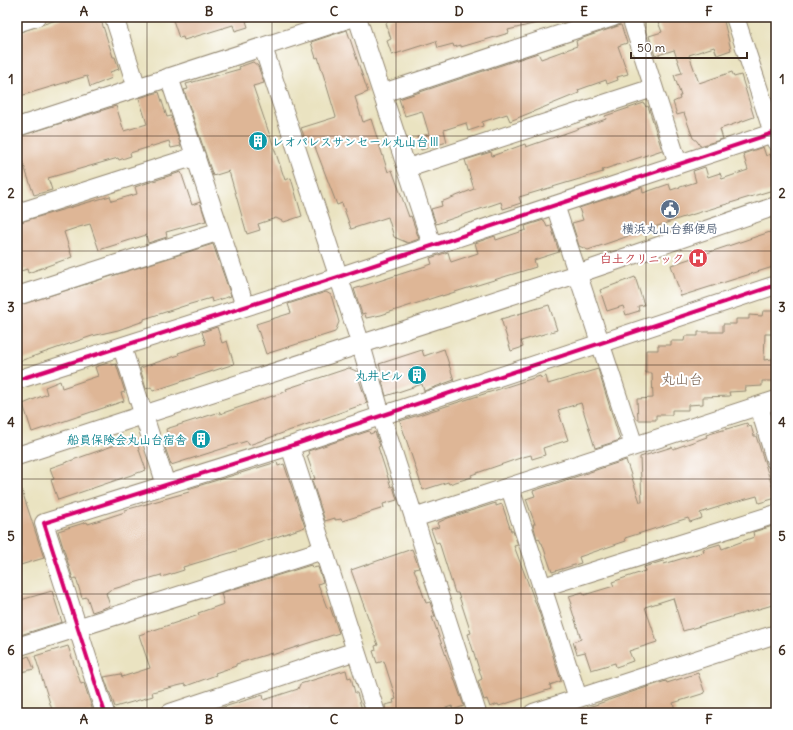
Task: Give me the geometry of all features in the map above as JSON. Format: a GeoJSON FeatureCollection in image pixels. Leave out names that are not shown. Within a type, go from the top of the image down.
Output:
{"type":"FeatureCollection","features":[{"type":"Feature","properties":{"kind":"street"},"geometry":{"type":"LineString","coordinates":[[17,23],[36,17]]}},
{"type":"Feature","properties":{"kind":"street"},"geometry":{"type":"LineString","coordinates":[[114,17],[138,88]]}},
{"type":"Feature","properties":{"kind":"street"},"geometry":{"type":"LineString","coordinates":[[17,127],[356,17],[383,93],[432,245]]}},
{"type":"Feature","properties":{"kind":"street"},"geometry":{"type":"LineString","coordinates":[[383,93],[613,17]]}},
{"type":"Feature","properties":{"kind":"street"},"geometry":{"type":"LineString","coordinates":[[631,17],[678,164]]}},
{"type":"Feature","properties":{"kind":"street"},"geometry":{"type":"LineString","coordinates":[[17,380],[338,277],[678,164],[775,136],[735,17]]}},
{"type":"Feature","properties":{"kind":"street"},"geometry":{"type":"LineString","coordinates":[[263,47],[361,345],[381,415],[477,713]]}},
{"type":"Feature","properties":{"kind":"street"},"geometry":{"type":"LineString","coordinates":[[169,77],[245,306]]}},
{"type":"Feature","properties":{"kind":"street"},"geometry":{"type":"LineString","coordinates":[[408,168],[654,88]]}},
{"type":"Feature","properties":{"kind":"street"},"geometry":{"type":"LineString","coordinates":[[17,213],[196,156]]}},
{"type":"Feature","properties":{"kind":"street"},"geometry":{"type":"LineString","coordinates":[[555,204],[634,446]]}},
{"type":"Feature","properties":{"kind":"street"},"geometry":{"type":"LineString","coordinates":[[17,456],[144,416],[577,274],[776,206]]}},
{"type":"Feature","properties":{"kind":"street"},"geometry":{"type":"LineString","coordinates":[[17,296],[220,231]]}},
{"type":"Feature","properties":{"kind":"street"},"geometry":{"type":"LineString","coordinates":[[105,713],[44,523],[290,446],[776,285]]}},
{"type":"Feature","properties":{"kind":"street"},"geometry":{"type":"LineString","coordinates":[[122,347],[166,485]]}},
{"type":"Feature","properties":{"kind":"street"},"geometry":{"type":"LineString","coordinates":[[414,518],[510,488],[776,400]]}},
{"type":"Feature","properties":{"kind":"street"},"geometry":{"type":"LineString","coordinates":[[759,406],[776,462]]}},
{"type":"Feature","properties":{"kind":"street"},"geometry":{"type":"LineString","coordinates":[[290,446],[376,713]]}},
{"type":"Feature","properties":{"kind":"street"},"geometry":{"type":"LineString","coordinates":[[510,488],[578,698]]}},
{"type":"Feature","properties":{"kind":"street"},"geometry":{"type":"LineString","coordinates":[[543,587],[776,514]]}},
{"type":"Feature","properties":{"kind":"street"},"geometry":{"type":"LineString","coordinates":[[17,647],[323,550]]}},
{"type":"Feature","properties":{"kind":"street"},"geometry":{"type":"LineString","coordinates":[[533,713],[776,634]]}},
{"type":"Feature","properties":{"kind":"street"},"geometry":{"type":"LineString","coordinates":[[170,713],[356,651]]}},
{"type":"Feature","properties":{"kind":"building"},"geometry":{"type":"Polygon","coordinates":[[[65,17],[100,17],[113,57],[115,57],[119,69],[110,72],[112,78],[90,87],[87,76],[17,97],[17,33],[65,17]]]}},
{"type":"Feature","properties":{"kind":"building"},"geometry":{"type":"Polygon","coordinates":[[[172,17],[249,17],[250,20],[246,21],[248,27],[235,31],[233,25],[184,40],[183,37],[179,38],[172,17]]]}},
{"type":"Feature","properties":{"kind":"building"},"geometry":{"type":"Polygon","coordinates":[[[396,17],[541,17],[541,22],[508,30],[509,33],[461,47],[461,45],[454,47],[453,44],[438,48],[436,41],[392,55],[387,41],[391,39],[386,23],[389,21],[388,19],[396,17]]]}},
{"type":"Feature","properties":{"kind":"building"},"geometry":{"type":"Polygon","coordinates":[[[656,17],[723,17],[731,50],[717,55],[714,47],[689,55],[699,83],[732,72],[734,77],[741,75],[754,117],[720,129],[723,139],[700,146],[693,138],[684,113],[677,115],[673,102],[680,99],[679,96],[681,96],[674,75],[682,73],[674,50],[655,56],[649,36],[662,32],[656,17]]]}},
{"type":"Feature","properties":{"kind":"building"},"geometry":{"type":"Polygon","coordinates":[[[621,25],[627,43],[618,46],[628,74],[617,77],[618,80],[607,84],[606,80],[578,90],[579,93],[510,121],[507,114],[482,122],[483,126],[468,131],[466,123],[444,130],[447,142],[421,150],[417,137],[429,134],[422,111],[405,116],[399,99],[538,53],[541,59],[577,46],[576,41],[580,39],[621,25]]]}},
{"type":"Feature","properties":{"kind":"building"},"geometry":{"type":"Polygon","coordinates":[[[347,30],[368,92],[355,97],[363,122],[371,119],[388,172],[392,170],[409,217],[411,216],[419,239],[408,243],[394,237],[388,217],[351,229],[342,203],[337,205],[312,139],[306,141],[301,128],[336,117],[318,57],[316,58],[311,42],[347,30]]]}},
{"type":"Feature","properties":{"kind":"building"},"geometry":{"type":"Polygon","coordinates":[[[253,62],[258,66],[264,83],[253,86],[285,180],[291,178],[302,216],[284,222],[276,218],[258,224],[260,230],[247,234],[229,171],[213,176],[184,90],[188,89],[186,84],[240,69],[239,67],[253,62]]]}},
{"type":"Feature","properties":{"kind":"building"},"geometry":{"type":"Polygon","coordinates":[[[159,92],[167,117],[171,116],[181,146],[171,148],[169,141],[130,153],[131,156],[119,160],[118,158],[48,178],[52,190],[34,195],[22,160],[17,162],[17,137],[116,106],[124,131],[147,124],[139,98],[159,92]]]}},
{"type":"Feature","properties":{"kind":"building"},"geometry":{"type":"Polygon","coordinates":[[[644,103],[646,107],[648,106],[662,150],[602,170],[603,172],[519,197],[521,203],[503,209],[501,202],[436,224],[431,209],[442,206],[441,202],[474,189],[465,160],[491,152],[492,156],[525,144],[526,147],[606,119],[605,116],[644,103]]]}},
{"type":"Feature","properties":{"kind":"building"},"geometry":{"type":"Polygon","coordinates":[[[763,147],[766,156],[770,154],[776,172],[776,186],[773,190],[681,218],[588,250],[579,246],[572,223],[583,220],[579,208],[642,187],[643,193],[669,184],[671,190],[696,182],[693,171],[705,167],[708,177],[720,173],[722,179],[748,170],[743,154],[763,147]]]}},
{"type":"Feature","properties":{"kind":"building"},"geometry":{"type":"Polygon","coordinates":[[[181,172],[192,205],[200,202],[206,221],[166,232],[167,237],[148,243],[146,235],[99,250],[90,224],[64,232],[72,257],[28,273],[27,269],[21,271],[17,258],[17,223],[110,196],[112,201],[137,194],[135,187],[181,172]]]}},
{"type":"Feature","properties":{"kind":"building"},"geometry":{"type":"Polygon","coordinates":[[[544,220],[547,227],[551,226],[559,252],[534,260],[536,267],[381,315],[366,318],[365,313],[362,314],[354,289],[432,264],[430,258],[448,252],[451,262],[478,253],[475,243],[495,236],[496,240],[526,230],[525,226],[544,220]]]}},
{"type":"Feature","properties":{"kind":"building"},"geometry":{"type":"Polygon","coordinates":[[[776,230],[776,266],[681,296],[671,265],[776,230]]]}},
{"type":"Feature","properties":{"kind":"building"},"geometry":{"type":"Polygon","coordinates":[[[213,244],[231,296],[212,302],[211,298],[187,305],[144,319],[144,321],[118,330],[92,336],[17,362],[17,306],[213,244]]]}},
{"type":"Feature","properties":{"kind":"building"},"geometry":{"type":"Polygon","coordinates":[[[635,277],[644,305],[638,306],[639,311],[626,315],[623,306],[607,311],[600,290],[635,277]]]}},
{"type":"Feature","properties":{"kind":"building"},"geometry":{"type":"Polygon","coordinates":[[[326,292],[331,295],[339,322],[335,332],[266,354],[256,324],[291,313],[288,304],[326,292]]]}},
{"type":"Feature","properties":{"kind":"building"},"geometry":{"type":"Polygon","coordinates":[[[549,305],[557,330],[521,341],[523,347],[511,351],[501,319],[549,305]]]}},
{"type":"Feature","properties":{"kind":"building"},"geometry":{"type":"Polygon","coordinates":[[[763,311],[776,311],[776,334],[765,334],[764,360],[773,359],[773,362],[776,361],[776,381],[762,381],[762,386],[745,387],[746,391],[729,392],[730,396],[703,397],[703,404],[688,405],[688,410],[672,410],[672,415],[656,415],[656,420],[638,420],[637,399],[653,398],[652,373],[646,373],[646,350],[658,350],[658,345],[671,345],[671,341],[684,341],[685,336],[698,336],[698,332],[723,332],[723,324],[736,324],[736,319],[749,319],[749,315],[762,316],[763,311]]]}},
{"type":"Feature","properties":{"kind":"building"},"geometry":{"type":"Polygon","coordinates":[[[217,327],[222,343],[227,341],[234,364],[153,391],[151,387],[146,389],[140,368],[206,344],[202,332],[217,327]]]}},
{"type":"Feature","properties":{"kind":"building","name":"丸井ビル"},"geometry":{"type":"Polygon","coordinates":[[[444,349],[454,380],[424,391],[422,384],[386,396],[382,381],[384,381],[379,364],[422,350],[424,356],[444,349]]]}},
{"type":"Feature","properties":{"kind":"building"},"geometry":{"type":"Polygon","coordinates":[[[111,362],[112,365],[116,364],[125,392],[121,393],[124,401],[32,432],[23,404],[47,394],[45,387],[60,381],[62,388],[98,376],[95,367],[111,362]]]}},
{"type":"Feature","properties":{"kind":"building"},"geometry":{"type":"Polygon","coordinates":[[[349,368],[356,371],[367,403],[249,445],[247,441],[171,465],[164,444],[169,442],[166,429],[220,412],[220,414],[287,391],[286,389],[349,368]]]}},
{"type":"Feature","properties":{"kind":"building"},"geometry":{"type":"Polygon","coordinates":[[[598,369],[620,440],[595,448],[581,403],[558,410],[568,440],[543,448],[545,455],[532,459],[531,455],[523,457],[471,475],[472,477],[449,484],[448,482],[423,490],[400,421],[540,376],[541,378],[546,376],[548,384],[598,369]]]}},
{"type":"Feature","properties":{"kind":"building"},"geometry":{"type":"Polygon","coordinates":[[[747,423],[748,427],[751,426],[754,436],[756,436],[776,498],[759,503],[757,496],[700,513],[702,518],[690,522],[688,518],[625,538],[626,541],[579,557],[581,563],[552,572],[542,543],[539,538],[537,539],[533,524],[535,524],[526,499],[535,496],[533,491],[626,460],[640,502],[642,502],[640,457],[672,447],[673,449],[707,437],[706,435],[747,423]]]}},
{"type":"Feature","properties":{"kind":"building"},"geometry":{"type":"Polygon","coordinates":[[[369,431],[370,434],[375,432],[380,446],[378,447],[391,487],[393,486],[397,500],[383,504],[384,508],[342,521],[341,519],[335,520],[335,518],[325,521],[312,480],[315,479],[307,456],[309,455],[308,451],[369,431]]]}},
{"type":"Feature","properties":{"kind":"building"},"geometry":{"type":"Polygon","coordinates":[[[135,438],[146,470],[58,500],[51,480],[54,479],[50,468],[135,438]]]}},
{"type":"Feature","properties":{"kind":"building"},"geometry":{"type":"Polygon","coordinates":[[[277,462],[278,466],[284,464],[305,527],[230,553],[183,567],[184,570],[110,590],[106,593],[110,606],[92,612],[87,597],[82,598],[76,578],[73,579],[58,531],[87,522],[88,524],[125,512],[125,510],[189,492],[188,489],[277,462]]]}},
{"type":"Feature","properties":{"kind":"building"},"geometry":{"type":"Polygon","coordinates":[[[20,485],[44,558],[17,566],[17,486],[20,485]]]}},
{"type":"Feature","properties":{"kind":"building"},"geometry":{"type":"Polygon","coordinates":[[[496,503],[496,506],[502,504],[511,531],[513,531],[518,545],[514,546],[539,612],[561,681],[550,685],[551,689],[499,706],[498,704],[490,707],[487,699],[484,700],[478,681],[482,679],[468,634],[471,633],[458,593],[455,593],[439,542],[436,543],[431,529],[439,527],[437,523],[448,518],[496,503]]]}},
{"type":"Feature","properties":{"kind":"building"},"geometry":{"type":"Polygon","coordinates":[[[776,525],[776,604],[683,631],[673,598],[645,607],[657,642],[629,651],[633,661],[616,667],[615,663],[591,670],[585,652],[577,654],[573,642],[581,639],[569,596],[583,592],[584,595],[614,586],[612,582],[645,571],[644,567],[663,561],[664,564],[704,552],[703,549],[720,544],[722,549],[754,537],[753,532],[776,525]]]}},
{"type":"Feature","properties":{"kind":"building"},"geometry":{"type":"Polygon","coordinates":[[[412,549],[419,568],[414,569],[426,603],[430,602],[435,617],[432,617],[464,706],[453,710],[452,706],[432,713],[386,713],[385,705],[394,703],[393,700],[396,699],[384,661],[377,663],[373,651],[376,650],[375,646],[378,645],[351,570],[412,549]]]}},
{"type":"Feature","properties":{"kind":"building"},"geometry":{"type":"Polygon","coordinates":[[[311,565],[312,568],[318,567],[323,582],[318,584],[327,608],[330,607],[339,633],[272,655],[272,653],[236,664],[236,666],[215,673],[216,675],[186,686],[185,684],[152,692],[153,696],[115,707],[104,677],[121,674],[122,677],[150,668],[139,635],[199,615],[198,613],[224,604],[221,593],[311,565]]]}},
{"type":"Feature","properties":{"kind":"building"},"geometry":{"type":"Polygon","coordinates":[[[52,591],[62,622],[17,636],[17,601],[52,591]]]}},
{"type":"Feature","properties":{"kind":"building"},"geometry":{"type":"Polygon","coordinates":[[[68,646],[81,684],[84,683],[93,711],[85,713],[53,713],[35,656],[68,646]]]}},
{"type":"Feature","properties":{"kind":"building"},"geometry":{"type":"Polygon","coordinates":[[[29,656],[34,669],[17,673],[17,660],[29,656]]]}},
{"type":"Feature","properties":{"kind":"building"},"geometry":{"type":"Polygon","coordinates":[[[346,670],[348,678],[351,677],[355,693],[357,693],[363,713],[309,713],[308,708],[293,713],[214,713],[214,710],[263,695],[264,700],[298,689],[300,684],[346,670]]]}},
{"type":"Feature","properties":{"kind":"building"},"geometry":{"type":"Polygon","coordinates":[[[698,673],[705,693],[673,703],[676,713],[581,713],[581,710],[629,693],[666,681],[667,683],[698,673]]]}},
{"type":"Feature","properties":{"kind":"cycle path"},"geometry":{"type":"LineString","coordinates":[[17,380],[338,277],[776,132]]}},
{"type":"Feature","properties":{"kind":"cycle path"},"geometry":{"type":"LineString","coordinates":[[105,713],[44,523],[290,446],[776,285]]}},
{"type":"Feature","properties":{"kind":"place","name":"レオパレスサンセール丸山台Ⅲ"},"geometry":{"type":"Point","coordinates":[258,141]}},
{"type":"Feature","properties":{"kind":"place","name":"横浜丸山台郵便局"},"geometry":{"type":"Point","coordinates":[670,209]}},
{"type":"Feature","properties":{"kind":"place","name":"白土クリニック"},"geometry":{"type":"Point","coordinates":[698,258]}},
{"type":"Feature","properties":{"kind":"place","name":"丸井ビル"},"geometry":{"type":"Point","coordinates":[417,375]}},
{"type":"Feature","properties":{"kind":"place","name":"船員保険会丸山台宿舎"},"geometry":{"type":"Point","coordinates":[201,439]}},
{"type":"Feature","properties":{"kind":"district","name":"丸山台"},"geometry":{"type":"Point","coordinates":[682,379]}}]}
